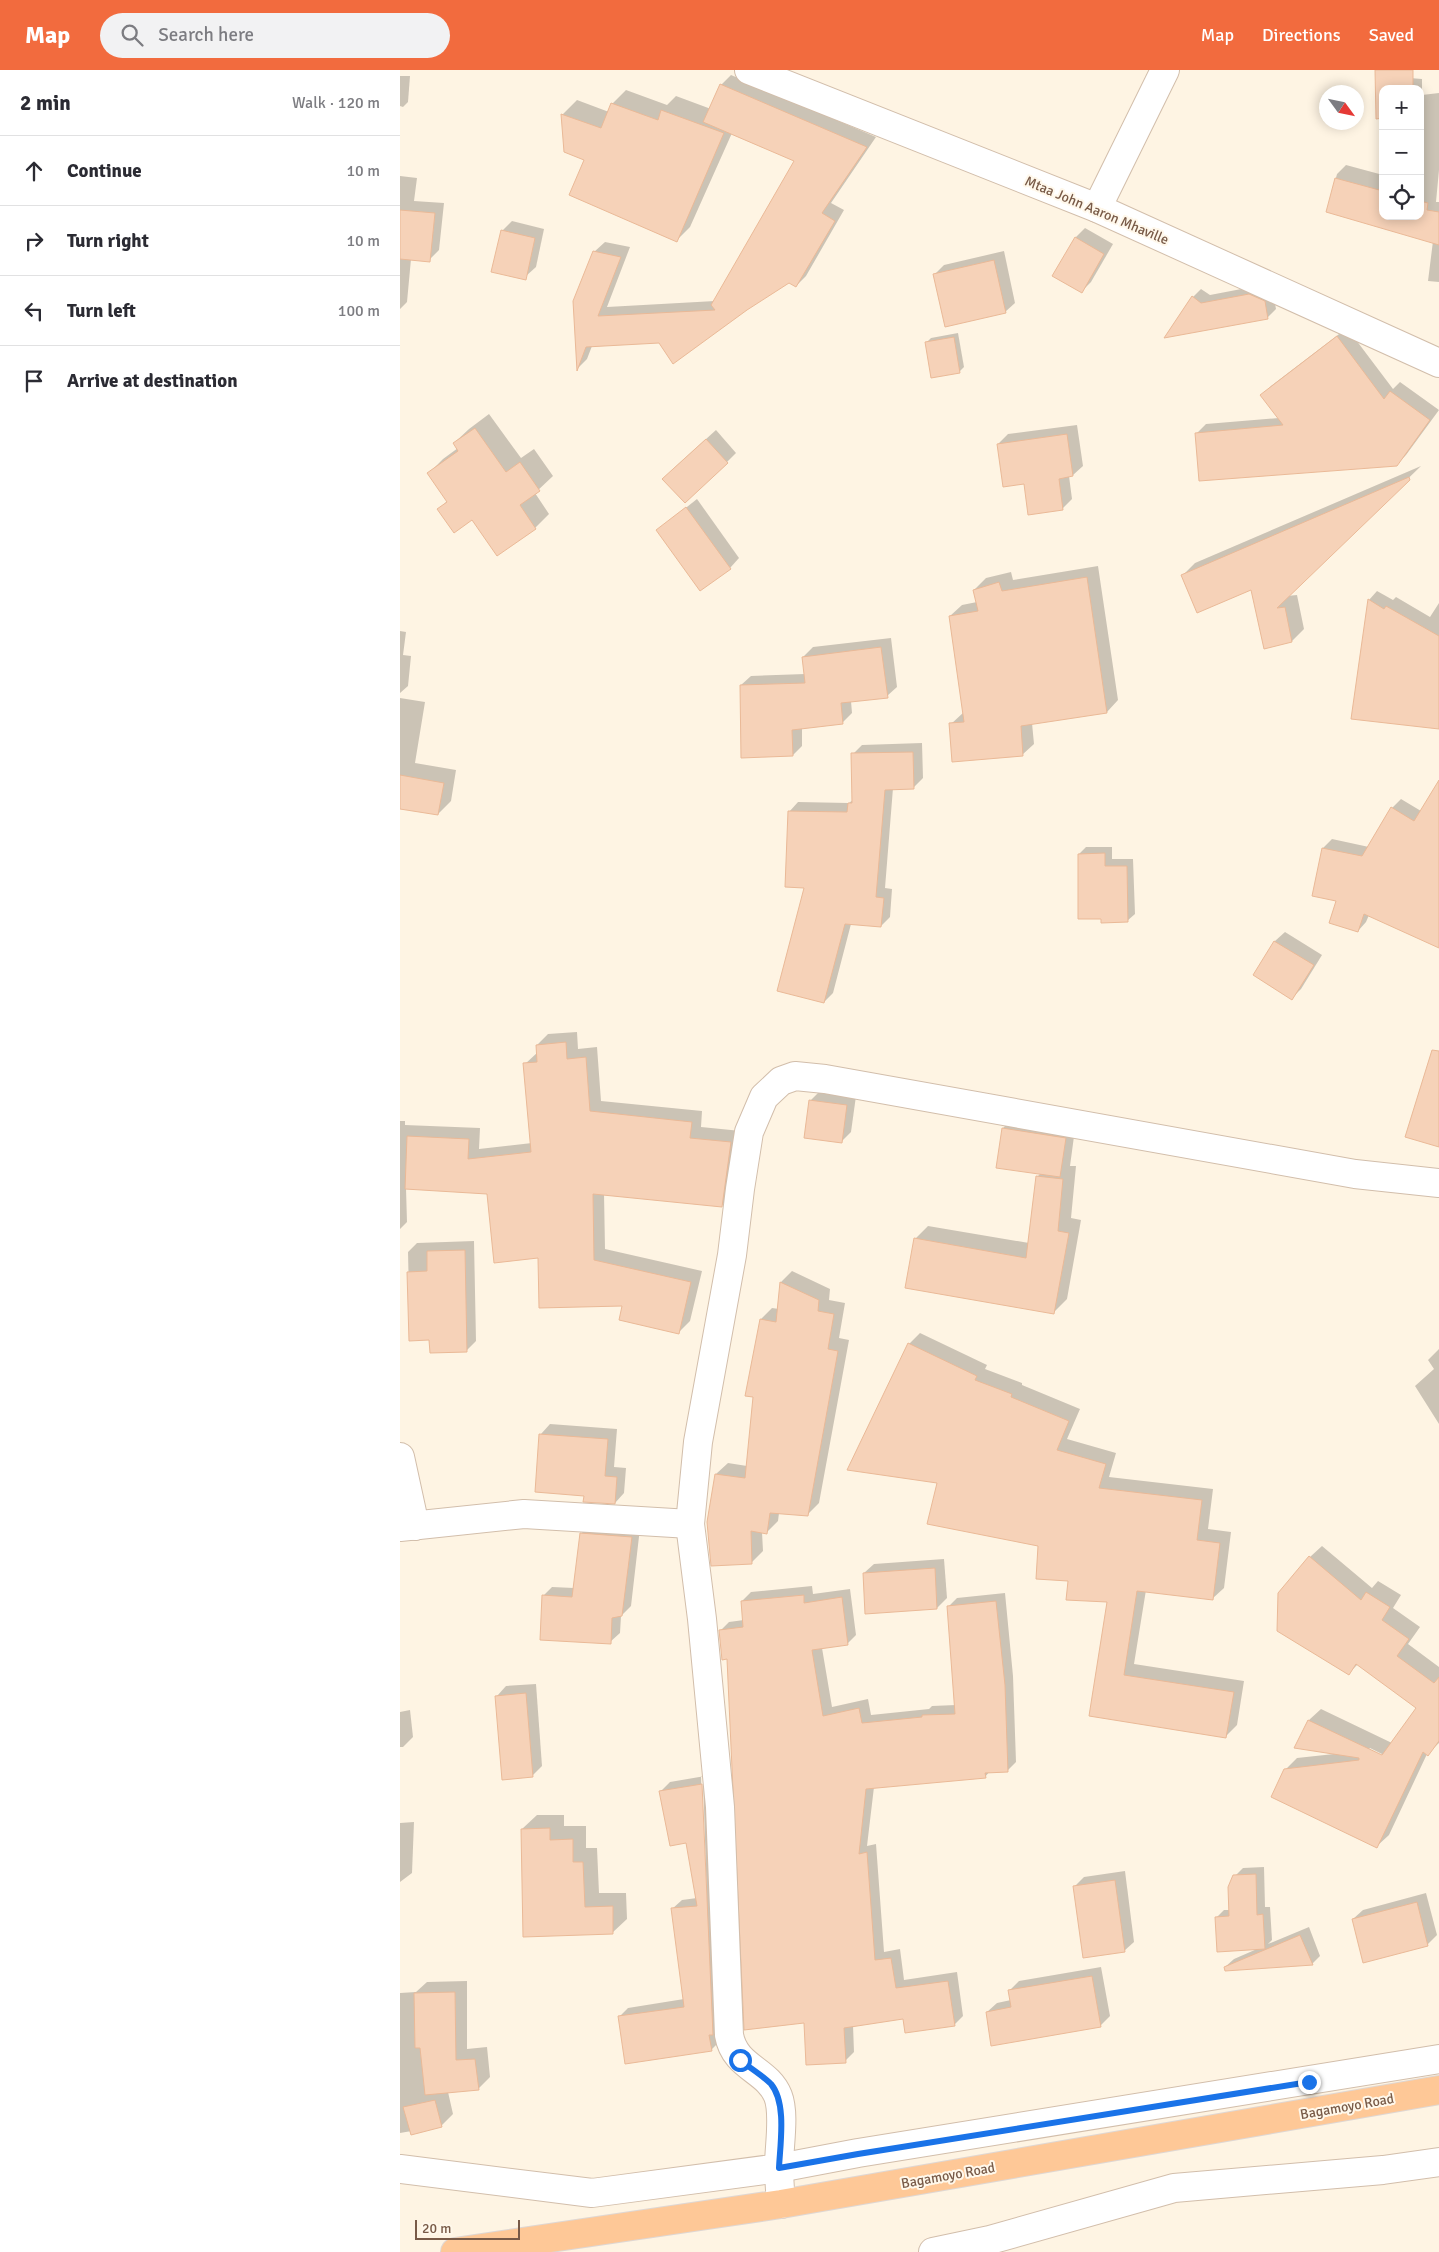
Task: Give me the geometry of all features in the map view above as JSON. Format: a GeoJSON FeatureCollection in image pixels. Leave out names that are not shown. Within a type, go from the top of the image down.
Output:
{"type":"FeatureCollection","features":[{"type":"Feature","properties":{"kind":"highway","name":"Bagamoyo Road"},"geometry":{"type":"LineString","coordinates":[[456,2252],[781,2204],[1439,2090]]}},
{"type":"Feature","properties":{"kind":"street","name":"Mtaa John Aaron Mhaville"},"geometry":{"type":"LineString","coordinates":[[749,70],[1097,208],[1439,363]]}},
{"type":"Feature","properties":{"kind":"street"},"geometry":{"type":"LineString","coordinates":[[1097,208],[1165,70]]}},
{"type":"Feature","properties":{"kind":"street"},"geometry":{"type":"LineString","coordinates":[[781,2204],[779,2168],[781,2106],[778,2095],[771,2084],[740,2060],[731,2047],[729,2034],[720,1807],[702,1619],[690,1524],[698,1442],[728,1284],[749,1132],[764,1097],[781,1082],[796,1076],[825,1079],[1355,1174],[1439,1183]]}},
{"type":"Feature","properties":{"kind":"street"},"geometry":{"type":"LineString","coordinates":[[400,1457],[408,1527],[524,1514],[690,1524]]}},
{"type":"Feature","properties":{"kind":"street"},"geometry":{"type":"LineString","coordinates":[[400,2168],[592,2193],[779,2168],[1439,2059]]}},
{"type":"Feature","properties":{"kind":"street"},"geometry":{"type":"LineString","coordinates":[[933,2252],[990,2240],[1174,2188],[1383,2170],[1439,2162]]}},
{"type":"Feature","properties":{"kind":"building"},"geometry":{"type":"Polygon","coordinates":[[[1375,70],[1413,70],[1413,85],[1379,85],[1379,119],[1376,119],[1375,70]]]}},
{"type":"Feature","properties":{"kind":"building"},"geometry":{"type":"Polygon","coordinates":[[[720,84],[867,147],[822,213],[835,221],[796,287],[789,283],[747,310],[673,364],[659,343],[586,347],[577,371],[573,301],[593,251],[621,257],[598,316],[715,310],[711,305],[794,161],[703,122],[720,84]]]}},
{"type":"Feature","properties":{"kind":"building"},"geometry":{"type":"Polygon","coordinates":[[[611,103],[658,120],[661,110],[724,133],[677,242],[569,195],[584,160],[564,152],[561,114],[601,128],[611,103]]]}},
{"type":"Feature","properties":{"kind":"building"},"geometry":{"type":"Polygon","coordinates":[[[1335,178],[1379,190],[1379,220],[1424,220],[1424,202],[1428,203],[1427,210],[1439,212],[1439,245],[1326,212],[1335,178]]]}},
{"type":"Feature","properties":{"kind":"building"},"geometry":{"type":"Polygon","coordinates":[[[400,210],[435,213],[430,262],[400,259],[400,210]]]}},
{"type":"Feature","properties":{"kind":"building"},"geometry":{"type":"Polygon","coordinates":[[[501,230],[535,238],[526,280],[491,272],[501,230]]]}},
{"type":"Feature","properties":{"kind":"building"},"geometry":{"type":"Polygon","coordinates":[[[1075,237],[1104,254],[1082,293],[1052,276],[1075,237]]]}},
{"type":"Feature","properties":{"kind":"building"},"geometry":{"type":"Polygon","coordinates":[[[994,260],[1006,313],[945,327],[933,274],[994,260]]]}},
{"type":"Feature","properties":{"kind":"building"},"geometry":{"type":"Polygon","coordinates":[[[1249,294],[1265,301],[1268,319],[1164,338],[1192,296],[1201,303],[1249,294]]]}},
{"type":"Feature","properties":{"kind":"building"},"geometry":{"type":"Polygon","coordinates":[[[1337,336],[1384,399],[1390,391],[1430,420],[1397,466],[1199,481],[1195,433],[1283,425],[1260,395],[1337,336]]]}},
{"type":"Feature","properties":{"kind":"building"},"geometry":{"type":"Polygon","coordinates":[[[954,337],[960,373],[931,378],[925,342],[954,337]]]}},
{"type":"Feature","properties":{"kind":"building"},"geometry":{"type":"Polygon","coordinates":[[[475,428],[506,472],[520,462],[540,491],[520,505],[536,529],[497,556],[472,520],[454,533],[437,509],[447,502],[427,473],[458,451],[453,443],[475,428]]]}},
{"type":"Feature","properties":{"kind":"building"},"geometry":{"type":"Polygon","coordinates":[[[1067,434],[1073,476],[1059,479],[1063,510],[1028,515],[1024,484],[1003,487],[997,444],[1067,434]]]}},
{"type":"Feature","properties":{"kind":"building"},"geometry":{"type":"Polygon","coordinates":[[[706,439],[728,463],[685,503],[662,479],[706,439]]]}},
{"type":"Feature","properties":{"kind":"building"},"geometry":{"type":"Polygon","coordinates":[[[1409,477],[1410,480],[1277,608],[1285,607],[1292,642],[1264,649],[1251,590],[1197,613],[1181,575],[1409,477]]]}},
{"type":"Feature","properties":{"kind":"building"},"geometry":{"type":"Polygon","coordinates":[[[686,507],[731,569],[700,591],[656,530],[686,507]]]}},
{"type":"Feature","properties":{"kind":"building"},"geometry":{"type":"Polygon","coordinates":[[[1087,577],[1107,713],[1021,726],[1023,756],[952,762],[949,723],[964,722],[949,616],[978,611],[973,590],[999,582],[1002,591],[1087,577]]]}},
{"type":"Feature","properties":{"kind":"building"},"geometry":{"type":"Polygon","coordinates":[[[1368,599],[1384,609],[1386,606],[1439,636],[1439,729],[1351,719],[1368,599]]]}},
{"type":"Feature","properties":{"kind":"building"},"geometry":{"type":"Polygon","coordinates":[[[881,647],[888,698],[841,703],[843,724],[792,730],[793,756],[741,758],[740,685],[805,683],[802,657],[881,647]]]}},
{"type":"Feature","properties":{"kind":"building"},"geometry":{"type":"Polygon","coordinates":[[[913,752],[914,789],[885,790],[876,897],[884,898],[881,927],[845,924],[824,1003],[777,991],[804,888],[785,887],[788,811],[847,812],[848,803],[852,803],[851,753],[913,752]]]}},
{"type":"Feature","properties":{"kind":"building"},"geometry":{"type":"Polygon","coordinates":[[[400,775],[444,783],[438,815],[400,809],[400,775]]]}},
{"type":"Feature","properties":{"kind":"building"},"geometry":{"type":"Polygon","coordinates":[[[1439,780],[1439,948],[1364,914],[1358,932],[1329,923],[1336,901],[1312,896],[1322,848],[1362,856],[1391,807],[1414,821],[1439,780]]]}},
{"type":"Feature","properties":{"kind":"building"},"geometry":{"type":"Polygon","coordinates":[[[1105,853],[1105,866],[1127,866],[1128,922],[1101,923],[1101,919],[1078,919],[1078,854],[1105,853]]]}},
{"type":"Feature","properties":{"kind":"building"},"geometry":{"type":"Polygon","coordinates":[[[1274,941],[1314,965],[1292,1000],[1253,975],[1274,941]]]}},
{"type":"Feature","properties":{"kind":"building"},"geometry":{"type":"Polygon","coordinates":[[[566,1042],[567,1059],[586,1057],[590,1111],[692,1122],[690,1138],[731,1142],[722,1207],[593,1194],[594,1260],[691,1282],[679,1334],[619,1320],[622,1306],[539,1308],[538,1258],[494,1263],[487,1194],[405,1189],[407,1136],[469,1139],[468,1159],[531,1152],[523,1063],[537,1062],[536,1045],[566,1042]]]}},
{"type":"Feature","properties":{"kind":"building"},"geometry":{"type":"Polygon","coordinates":[[[1432,1050],[1439,1051],[1439,1147],[1405,1137],[1432,1050]]]}},
{"type":"Feature","properties":{"kind":"building"},"geometry":{"type":"Polygon","coordinates":[[[809,1100],[847,1105],[842,1143],[804,1138],[809,1100]]]}},
{"type":"Feature","properties":{"kind":"building"},"geometry":{"type":"Polygon","coordinates":[[[1002,1128],[1066,1138],[1060,1177],[996,1168],[1002,1128]]]}},
{"type":"Feature","properties":{"kind":"building"},"geometry":{"type":"Polygon","coordinates":[[[1036,1176],[1063,1179],[1058,1231],[1069,1233],[1054,1314],[905,1288],[914,1238],[1026,1258],[1036,1176]]]}},
{"type":"Feature","properties":{"kind":"building"},"geometry":{"type":"Polygon","coordinates":[[[465,1250],[467,1352],[430,1353],[429,1340],[409,1341],[407,1272],[427,1271],[427,1251],[465,1250]]]}},
{"type":"Feature","properties":{"kind":"building"},"geometry":{"type":"Polygon","coordinates":[[[780,1282],[819,1300],[818,1311],[834,1314],[828,1349],[838,1351],[808,1516],[770,1513],[767,1534],[751,1531],[752,1564],[711,1566],[707,1522],[715,1474],[745,1478],[753,1397],[745,1396],[760,1319],[776,1322],[780,1282]]]}},
{"type":"Feature","properties":{"kind":"building"},"geometry":{"type":"Polygon","coordinates":[[[908,1343],[977,1376],[975,1380],[1012,1394],[1011,1397],[1069,1421],[1057,1450],[1106,1464],[1099,1488],[1202,1500],[1197,1540],[1220,1543],[1213,1600],[1137,1591],[1124,1675],[1234,1692],[1226,1738],[1089,1716],[1107,1602],[1066,1600],[1068,1581],[1036,1579],[1038,1546],[927,1524],[937,1483],[847,1470],[908,1343]]]}},
{"type":"Feature","properties":{"kind":"building"},"geometry":{"type":"Polygon","coordinates":[[[539,1434],[608,1439],[605,1476],[617,1477],[615,1504],[583,1502],[584,1496],[535,1492],[539,1434]]]}},
{"type":"Feature","properties":{"kind":"building"},"geometry":{"type":"Polygon","coordinates":[[[580,1533],[632,1537],[622,1616],[612,1618],[611,1644],[540,1640],[542,1595],[572,1597],[580,1533]]]}},
{"type":"Feature","properties":{"kind":"building"},"geometry":{"type":"Polygon","coordinates":[[[1309,1556],[1361,1600],[1366,1592],[1390,1607],[1382,1620],[1409,1639],[1397,1656],[1434,1683],[1439,1677],[1439,1741],[1428,1756],[1423,1752],[1377,1848],[1271,1797],[1284,1769],[1359,1760],[1359,1758],[1294,1748],[1308,1720],[1382,1755],[1416,1708],[1356,1664],[1349,1675],[1277,1631],[1278,1593],[1309,1556]]]}},
{"type":"Feature","properties":{"kind":"building"},"geometry":{"type":"Polygon","coordinates":[[[935,1568],[937,1609],[865,1614],[863,1573],[935,1568]]]}},
{"type":"Feature","properties":{"kind":"building"},"geometry":{"type":"Polygon","coordinates":[[[804,1595],[804,1603],[842,1597],[848,1645],[812,1650],[823,1716],[859,1708],[862,1723],[922,1717],[922,1715],[955,1714],[947,1606],[996,1601],[1005,1685],[1008,1772],[985,1773],[986,1778],[866,1789],[859,1854],[867,1852],[875,1960],[891,1958],[896,1988],[948,1981],[955,2026],[905,2033],[903,2019],[844,2028],[846,2063],[806,2065],[804,2023],[744,2030],[727,1659],[722,1660],[719,1630],[743,1627],[741,1601],[804,1595]]]}},
{"type":"Feature","properties":{"kind":"building"},"geometry":{"type":"Polygon","coordinates":[[[526,1693],[533,1777],[502,1780],[495,1696],[526,1693]]]}},
{"type":"Feature","properties":{"kind":"building"},"geometry":{"type":"Polygon","coordinates":[[[702,1784],[713,2035],[709,2035],[712,2051],[625,2064],[618,2016],[684,2007],[671,1908],[697,1906],[686,1843],[670,1846],[659,1791],[702,1784]]]}},
{"type":"Feature","properties":{"kind":"building"},"geometry":{"type":"Polygon","coordinates":[[[550,1828],[550,1840],[573,1839],[573,1862],[583,1862],[585,1907],[613,1906],[613,1934],[523,1937],[521,1829],[550,1828]]]}},
{"type":"Feature","properties":{"kind":"building"},"geometry":{"type":"Polygon","coordinates":[[[1256,1874],[1257,1915],[1263,1914],[1265,1949],[1217,1952],[1215,1917],[1229,1916],[1228,1887],[1233,1875],[1256,1874]]]}},
{"type":"Feature","properties":{"kind":"building"},"geometry":{"type":"Polygon","coordinates":[[[1115,1880],[1125,1952],[1083,1958],[1073,1886],[1115,1880]]]}},
{"type":"Feature","properties":{"kind":"building"},"geometry":{"type":"Polygon","coordinates":[[[1417,1902],[1428,1946],[1363,1963],[1352,1919],[1417,1902]]]}},
{"type":"Feature","properties":{"kind":"building"},"geometry":{"type":"Polygon","coordinates":[[[1300,1935],[1313,1965],[1225,1971],[1224,1967],[1300,1935]]]}},
{"type":"Feature","properties":{"kind":"building"},"geometry":{"type":"Polygon","coordinates":[[[1092,1976],[1101,2027],[991,2046],[986,2012],[1011,2007],[1008,1990],[1092,1976]]]}},
{"type":"Feature","properties":{"kind":"building"},"geometry":{"type":"Polygon","coordinates":[[[455,1992],[456,2060],[475,2059],[479,2090],[425,2095],[420,2048],[415,2048],[414,1993],[455,1992]]]}},
{"type":"Feature","properties":{"kind":"building"},"geometry":{"type":"Polygon","coordinates":[[[435,2100],[442,2127],[411,2135],[403,2107],[435,2100]]]}},
{"type":"Feature","properties":{"kind":"route"},"geometry":{"type":"LineString","coordinates":[[740,2060],[771,2084],[778,2095],[781,2106],[779,2168],[1309,2082]]}}]}
